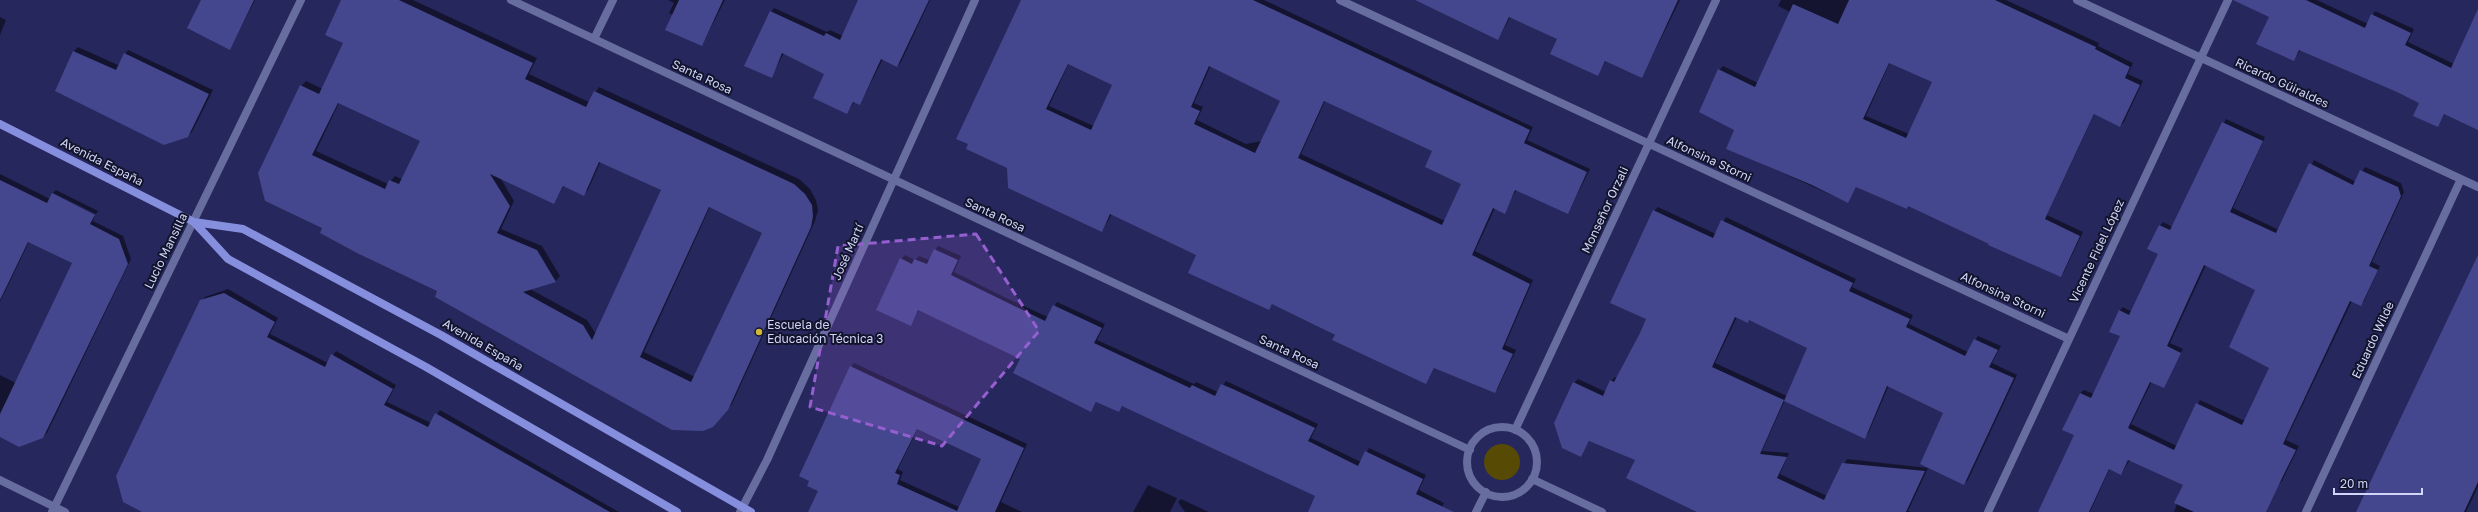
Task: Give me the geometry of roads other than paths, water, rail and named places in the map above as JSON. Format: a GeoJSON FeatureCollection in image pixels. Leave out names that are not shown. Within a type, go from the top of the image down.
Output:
{"type":"FeatureCollection","features":[{"type":"Feature","properties":{"kind":"main road","name":"Avenida España"},"geometry":{"type":"LineString","coordinates":[[0,124],[194,222],[243,229],[441,335],[741,510],[751,512]]}},
{"type":"Feature","properties":{"kind":"main road","name":"Avenida España"},"geometry":{"type":"LineString","coordinates":[[194,222],[228,259],[426,367],[677,512]]}},
{"type":"Feature","properties":{"kind":"street","name":"Lucio Mansilla"},"geometry":{"type":"LineString","coordinates":[[54,509],[301,0]]}},
{"type":"Feature","properties":{"kind":"street","name":"Santa Rosa"},"geometry":{"type":"LineString","coordinates":[[511,0],[893,181],[1470,450]]}},
{"type":"Feature","properties":{"kind":"street"},"geometry":{"type":"LineString","coordinates":[[594,39],[613,0]]}},
{"type":"Feature","properties":{"kind":"street","name":"José Martí"},"geometry":{"type":"LineString","coordinates":[[741,510],[770,453],[976,0]]}},
{"type":"Feature","properties":{"kind":"street","name":"Alfonsina Storni"},"geometry":{"type":"LineString","coordinates":[[1340,0],[2069,339]]}},
{"type":"Feature","properties":{"kind":"street","name":"Monseñor Orzali"},"geometry":{"type":"LineString","coordinates":[[1515,430],[1716,0]]}},
{"type":"Feature","properties":{"kind":"street","name":"Ricardo Güiraldes"},"geometry":{"type":"LineString","coordinates":[[2077,0],[2478,187]]}},
{"type":"Feature","properties":{"kind":"street","name":"Vicente Fidel López"},"geometry":{"type":"LineString","coordinates":[[1988,512],[2228,0]]}},
{"type":"Feature","properties":{"kind":"street","name":"Eduardo Wilde"},"geometry":{"type":"LineString","coordinates":[[2306,512],[2461,179]]}},
{"type":"Feature","properties":{"kind":"street"},"geometry":{"type":"LineString","coordinates":[[1501,427],[1515,430],[1527,437],[1536,453],[1537,462],[1532,479],[1526,488],[1509,496],[1499,497],[1486,492],[1475,484],[1470,476],[1468,466],[1470,450],[1476,439],[1491,429],[1501,427]]}},
{"type":"Feature","properties":{"kind":"street"},"geometry":{"type":"LineString","coordinates":[[1532,479],[1602,512]]}},
{"type":"Feature","properties":{"kind":"street"},"geometry":{"type":"LineString","coordinates":[[0,480],[54,509],[65,512]]}},
{"type":"Feature","properties":{"kind":"street"},"geometry":{"type":"LineString","coordinates":[[1476,512],[1486,492]]}},
{"type":"Feature","properties":{"kind":"place","name":"Escuela de Educación Técnica 3"},"geometry":{"type":"Point","coordinates":[759,332]}}]}
